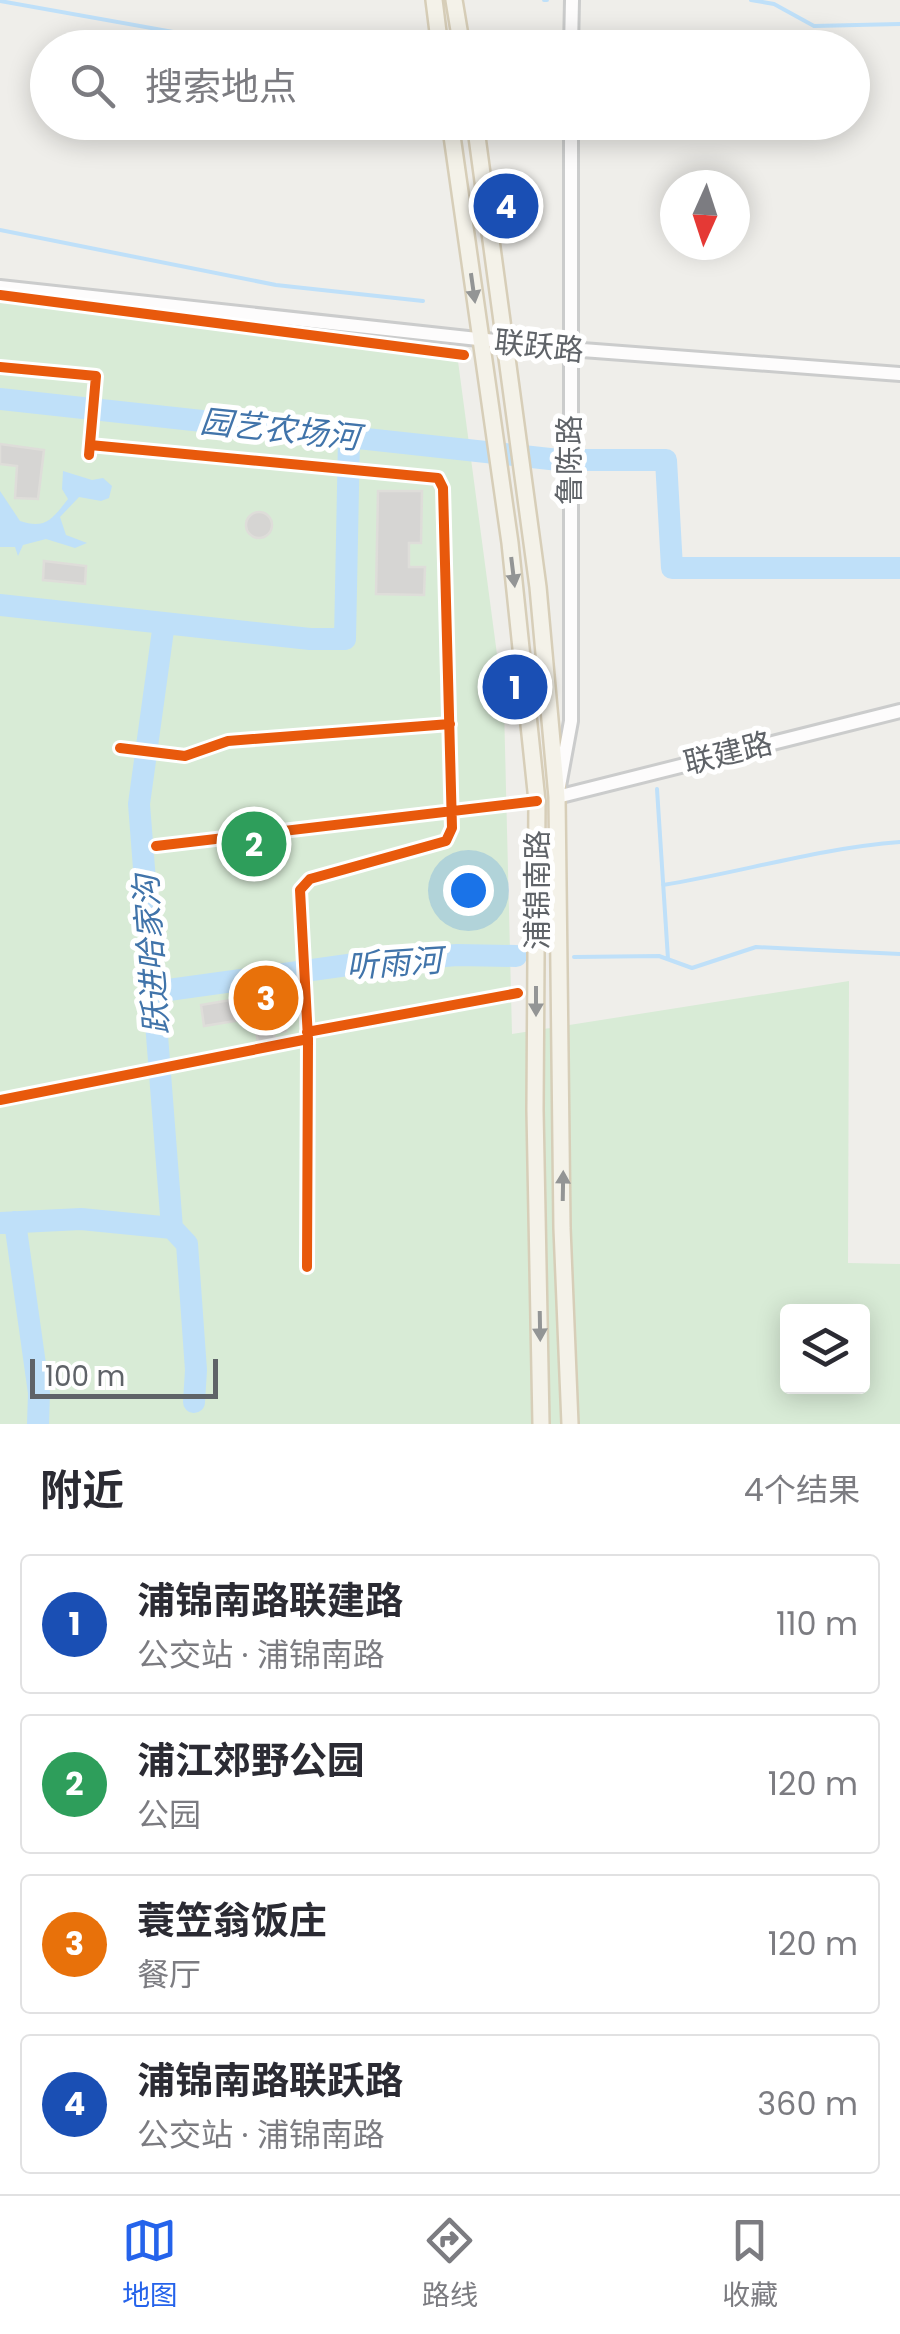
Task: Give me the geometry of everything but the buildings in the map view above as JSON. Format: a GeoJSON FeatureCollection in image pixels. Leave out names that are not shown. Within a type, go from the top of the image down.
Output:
{"type":"FeatureCollection","features":[{"type":"Feature","properties":{"kind":"main road"},"geometry":{"type":"LineString","coordinates":[[434,0],[438,30]]}},
{"type":"Feature","properties":{"kind":"main road"},"geometry":{"type":"LineString","coordinates":[[454,0],[459,30]]}},
{"type":"Feature","properties":{"kind":"main road","name":"浦锦南路"},"geometry":{"type":"LineString","coordinates":[[452,140],[500,475],[537,801],[536,1110],[542,1424]]}},
{"type":"Feature","properties":{"kind":"main road","name":"浦锦南路"},"geometry":{"type":"LineString","coordinates":[[478,140],[523,473],[557,797],[562,1228],[570,1424]]}},
{"type":"Feature","properties":{"kind":"main road"},"geometry":{"type":"LineString","coordinates":[[569,1388],[584,1424]]}},
{"type":"Feature","properties":{"kind":"street"},"geometry":{"type":"LineString","coordinates":[[571,30],[572,5]]}},
{"type":"Feature","properties":{"kind":"street","name":"鲁陈路"},"geometry":{"type":"LineString","coordinates":[[557,797],[572,720],[571,140]]}},
{"type":"Feature","properties":{"kind":"street","name":"联跃路"},"geometry":{"type":"LineString","coordinates":[[0,287],[569,350],[900,374]]}},
{"type":"Feature","properties":{"kind":"street","name":"联建路"},"geometry":{"type":"LineString","coordinates":[[557,797],[900,711]]}},
{"type":"Feature","properties":{"kind":"green space"},"geometry":{"type":"Polygon","coordinates":[[[0,294],[456,346],[504,707],[512,1034],[849,981],[848,1263],[900,1264],[900,1424],[0,1424],[0,294]]]}},
{"type":"Feature","properties":{"kind":"water"},"geometry":{"type":"Polygon","coordinates":[[[63,471],[92,480],[103,478],[112,486],[109,498],[101,501],[79,497],[60,517],[66,535],[87,543],[75,548],[46,539],[23,545],[18,556],[15,547],[0,547],[0,491],[20,521],[43,523],[68,499],[62,489],[63,471]]]}},
{"type":"Feature","properties":{"kind":"waterway"},"geometry":{"type":"LineString","coordinates":[[751,0],[774,4],[814,26],[900,24]]}},
{"type":"Feature","properties":{"kind":"waterway"},"geometry":{"type":"LineString","coordinates":[[0,1],[162,30]]}},
{"type":"Feature","properties":{"kind":"waterway"},"geometry":{"type":"LineString","coordinates":[[0,230],[276,285],[423,301]]}},
{"type":"Feature","properties":{"kind":"waterway","name":"园艺农场河"},"geometry":{"type":"LineString","coordinates":[[0,399],[559,460]]}},
{"type":"Feature","properties":{"kind":"waterway"},"geometry":{"type":"LineString","coordinates":[[0,605],[310,639],[345,639],[349,438]]}},
{"type":"Feature","properties":{"kind":"waterway","name":"园艺农场河"},"geometry":{"type":"LineString","coordinates":[[580,460],[666,460],[672,568],[900,568]]}},
{"type":"Feature","properties":{"kind":"waterway","name":"跃进哈家沟"},"geometry":{"type":"LineString","coordinates":[[0,1223],[81,1219],[172,1228],[139,804],[164,623]]}},
{"type":"Feature","properties":{"kind":"waterway"},"geometry":{"type":"LineString","coordinates":[[657,789],[668,959]]}},
{"type":"Feature","properties":{"kind":"waterway"},"geometry":{"type":"LineString","coordinates":[[663,885],[840,849],[900,842]]}},
{"type":"Feature","properties":{"kind":"waterway","name":"听雨河"},"geometry":{"type":"LineString","coordinates":[[574,957],[659,956],[692,968],[756,947],[900,954]]}},
{"type":"Feature","properties":{"kind":"waterway","name":"听雨河"},"geometry":{"type":"LineString","coordinates":[[154,992],[362,963],[457,955],[516,956]]}},
{"type":"Feature","properties":{"kind":"waterway","name":"跃进哈家沟"},"geometry":{"type":"LineString","coordinates":[[15,1222],[39,1393],[38,1424]]}},
{"type":"Feature","properties":{"kind":"waterway"},"geometry":{"type":"LineString","coordinates":[[172,1228],[187,1244],[196,1370],[194,1402]]}},
{"type":"Feature","properties":{"kind":"cycle path"},"geometry":{"type":"LineString","coordinates":[[0,295],[464,355]]}},
{"type":"Feature","properties":{"kind":"cycle path"},"geometry":{"type":"LineString","coordinates":[[0,367],[96,376],[89,455]]}},
{"type":"Feature","properties":{"kind":"cycle path"},"geometry":{"type":"LineString","coordinates":[[90,445],[438,478],[443,488],[452,828],[446,841],[310,879],[300,890],[308,1039],[307,1267]]}},
{"type":"Feature","properties":{"kind":"cycle path"},"geometry":{"type":"LineString","coordinates":[[120,748],[185,756],[228,741],[450,724]]}},
{"type":"Feature","properties":{"kind":"cycle path"},"geometry":{"type":"LineString","coordinates":[[156,846],[537,801]]}},
{"type":"Feature","properties":{"kind":"cycle path"},"geometry":{"type":"LineString","coordinates":[[307,1032],[518,993]]}},
{"type":"Feature","properties":{"kind":"cycle path"},"geometry":{"type":"LineString","coordinates":[[0,1100],[308,1039]]}},
{"type":"Feature","properties":{"kind":"place","name":"浦锦南路联跃路"},"geometry":{"type":"Point","coordinates":[506,206]}},
{"type":"Feature","properties":{"kind":"place","name":"浦锦南路联建路"},"geometry":{"type":"Point","coordinates":[515,687]}},
{"type":"Feature","properties":{"kind":"place","name":"浦江郊野公园"},"geometry":{"type":"Point","coordinates":[254,844]}},
{"type":"Feature","properties":{"kind":"place","name":"蓑笠翁饭庄"},"geometry":{"type":"Point","coordinates":[266,998]}}]}
